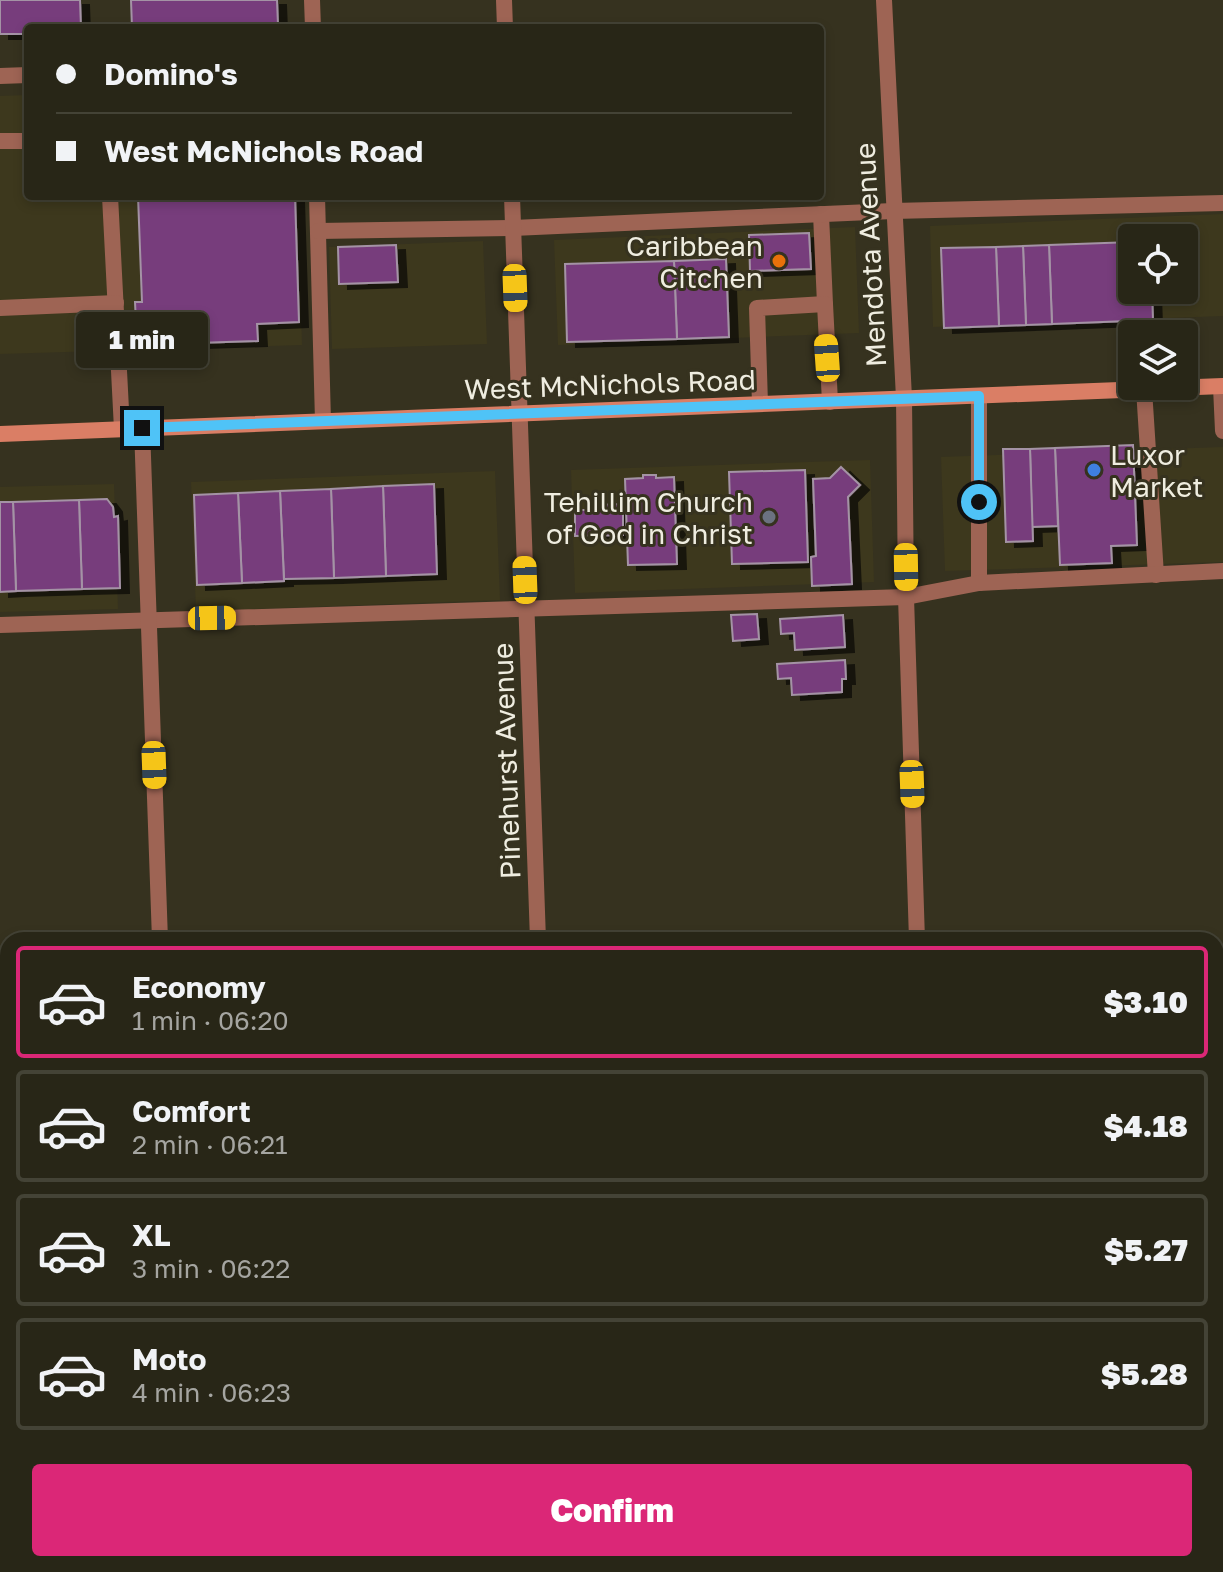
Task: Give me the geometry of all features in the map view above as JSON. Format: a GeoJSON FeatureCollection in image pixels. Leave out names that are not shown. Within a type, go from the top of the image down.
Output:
{"type":"FeatureCollection","features":[{"type":"Feature","properties":{"kind":"main road","name":"West McNichols Road"},"geometry":{"type":"LineString","coordinates":[[1198,387],[1222,386]]}},
{"type":"Feature","properties":{"kind":"main road","name":"West McNichols Road"},"geometry":{"type":"LineString","coordinates":[[0,434],[1118,390]]}},
{"type":"Feature","properties":{"kind":"street"},"geometry":{"type":"LineString","coordinates":[[312,0],[313,24]]}},
{"type":"Feature","properties":{"kind":"street"},"geometry":{"type":"LineString","coordinates":[[504,0],[505,24]]}},
{"type":"Feature","properties":{"kind":"street","name":"Mendota Avenue"},"geometry":{"type":"LineString","coordinates":[[884,0],[904,398],[906,597],[917,932]]}},
{"type":"Feature","properties":{"kind":"street"},"geometry":{"type":"LineString","coordinates":[[0,76],[24,75]]}},
{"type":"Feature","properties":{"kind":"street"},"geometry":{"type":"LineString","coordinates":[[0,141],[24,141]]}},
{"type":"Feature","properties":{"kind":"street"},"geometry":{"type":"LineString","coordinates":[[110,200],[122,429]]}},
{"type":"Feature","properties":{"kind":"street"},"geometry":{"type":"LineString","coordinates":[[317,200],[323,421]]}},
{"type":"Feature","properties":{"kind":"street","name":"Pinehurst Avenue"},"geometry":{"type":"LineString","coordinates":[[512,200],[538,932]]}},
{"type":"Feature","properties":{"kind":"street"},"geometry":{"type":"LineString","coordinates":[[318,231],[513,228],[893,211],[1223,203]]}},
{"type":"Feature","properties":{"kind":"street"},"geometry":{"type":"LineString","coordinates":[[821,214],[830,402]]}},
{"type":"Feature","properties":{"kind":"street"},"geometry":{"type":"LineString","coordinates":[[0,308],[116,303]]}},
{"type":"Feature","properties":{"kind":"street"},"geometry":{"type":"LineString","coordinates":[[760,404],[757,308],[825,304]]}},
{"type":"Feature","properties":{"kind":"street"},"geometry":{"type":"LineString","coordinates":[[1222,386],[1223,431]]}},
{"type":"Feature","properties":{"kind":"street"},"geometry":{"type":"LineString","coordinates":[[979,396],[979,583]]}},
{"type":"Feature","properties":{"kind":"street"},"geometry":{"type":"LineString","coordinates":[[1145,400],[1156,575]]}},
{"type":"Feature","properties":{"kind":"street"},"geometry":{"type":"LineString","coordinates":[[142,428],[160,932]]}},
{"type":"Feature","properties":{"kind":"street"},"geometry":{"type":"LineString","coordinates":[[0,625],[906,597],[979,583],[1223,571]]}},
{"type":"Feature","properties":{"kind":"shaded area"},"geometry":{"type":"Polygon","coordinates":[[[24,95],[24,200],[298,200],[302,345],[0,354],[0,96],[24,95]]]}},
{"type":"Feature","properties":{"kind":"shaded area"},"geometry":{"type":"Polygon","coordinates":[[[1223,214],[1223,316],[933,327],[930,226],[1223,214]]]}},
{"type":"Feature","properties":{"kind":"shaded area"},"geometry":{"type":"Polygon","coordinates":[[[855,227],[859,333],[558,345],[554,240],[855,227]]]}},
{"type":"Feature","properties":{"kind":"shaded area"},"geometry":{"type":"Polygon","coordinates":[[[483,241],[487,344],[332,349],[329,247],[483,241]]]}},
{"type":"Feature","properties":{"kind":"shaded area"},"geometry":{"type":"Polygon","coordinates":[[[1223,447],[1223,562],[945,571],[941,457],[1223,447]]]}},
{"type":"Feature","properties":{"kind":"shaded area"},"geometry":{"type":"Polygon","coordinates":[[[870,460],[874,582],[575,593],[571,470],[870,460]]]}},
{"type":"Feature","properties":{"kind":"shaded area"},"geometry":{"type":"Polygon","coordinates":[[[495,471],[500,600],[196,611],[191,482],[495,471]]]}},
{"type":"Feature","properties":{"kind":"shaded area"},"geometry":{"type":"Polygon","coordinates":[[[114,484],[118,609],[0,612],[0,487],[114,484]]]}},
{"type":"Feature","properties":{"kind":"building"},"geometry":{"type":"Polygon","coordinates":[[[0,0],[80,0],[81,24],[24,24],[24,34],[0,34],[0,0]]]}},
{"type":"Feature","properties":{"kind":"building"},"geometry":{"type":"Polygon","coordinates":[[[131,0],[277,0],[278,24],[132,24],[131,0]]]}},
{"type":"Feature","properties":{"kind":"building"},"geometry":{"type":"Polygon","coordinates":[[[138,200],[295,200],[299,322],[257,324],[258,341],[137,345],[135,302],[142,302],[138,200]]]}},
{"type":"Feature","properties":{"kind":"building"},"geometry":{"type":"Polygon","coordinates":[[[809,233],[811,269],[750,271],[749,235],[809,233]]]}},
{"type":"Feature","properties":{"kind":"building"},"geometry":{"type":"Polygon","coordinates":[[[1118,243],[1118,304],[1152,304],[1153,320],[1052,324],[1049,245],[1118,243]]]}},
{"type":"Feature","properties":{"kind":"building"},"geometry":{"type":"Polygon","coordinates":[[[396,245],[398,282],[339,284],[338,247],[396,245]]]}},
{"type":"Feature","properties":{"kind":"building"},"geometry":{"type":"Polygon","coordinates":[[[1049,245],[1052,324],[1026,325],[1023,246],[1049,245]]]}},
{"type":"Feature","properties":{"kind":"building"},"geometry":{"type":"Polygon","coordinates":[[[1023,246],[1026,325],[999,326],[996,247],[1023,246]]]}},
{"type":"Feature","properties":{"kind":"building"},"geometry":{"type":"Polygon","coordinates":[[[996,247],[999,326],[944,328],[941,248],[996,247]]]}},
{"type":"Feature","properties":{"kind":"building"},"geometry":{"type":"Polygon","coordinates":[[[726,259],[729,337],[677,339],[674,261],[726,259]]]}},
{"type":"Feature","properties":{"kind":"building"},"geometry":{"type":"Polygon","coordinates":[[[674,261],[677,339],[567,342],[565,264],[674,261]]]}},
{"type":"Feature","properties":{"kind":"building"},"geometry":{"type":"Polygon","coordinates":[[[1133,445],[1137,545],[1111,546],[1112,563],[1060,565],[1055,448],[1133,445]]]}},
{"type":"Feature","properties":{"kind":"building"},"geometry":{"type":"Polygon","coordinates":[[[1055,448],[1058,526],[1032,527],[1030,449],[1055,448]]]}},
{"type":"Feature","properties":{"kind":"building"},"geometry":{"type":"Polygon","coordinates":[[[1003,449],[1030,449],[1033,541],[1006,542],[1003,449]]]}},
{"type":"Feature","properties":{"kind":"building"},"geometry":{"type":"Polygon","coordinates":[[[841,467],[860,485],[848,497],[852,584],[812,586],[811,557],[816,556],[813,479],[830,478],[841,467]]]}},
{"type":"Feature","properties":{"kind":"building","name":"Tehillim Church of God in Christ"},"geometry":{"type":"Polygon","coordinates":[[[805,470],[808,562],[732,564],[729,472],[805,470]]]}},
{"type":"Feature","properties":{"kind":"building"},"geometry":{"type":"Polygon","coordinates":[[[643,475],[674,477],[677,564],[628,565],[625,479],[643,478],[643,475]]]}},
{"type":"Feature","properties":{"kind":"building"},"geometry":{"type":"Polygon","coordinates":[[[434,484],[437,574],[386,576],[383,486],[434,484]]]}},
{"type":"Feature","properties":{"kind":"building"},"geometry":{"type":"Polygon","coordinates":[[[383,486],[386,576],[334,578],[331,489],[383,486]]]}},
{"type":"Feature","properties":{"kind":"building"},"geometry":{"type":"Polygon","coordinates":[[[331,489],[334,578],[284,579],[280,491],[331,489]]]}},
{"type":"Feature","properties":{"kind":"building"},"geometry":{"type":"Polygon","coordinates":[[[280,491],[284,581],[242,583],[238,493],[280,491]]]}},
{"type":"Feature","properties":{"kind":"building"},"geometry":{"type":"Polygon","coordinates":[[[238,493],[242,583],[197,585],[194,495],[238,493]]]}},
{"type":"Feature","properties":{"kind":"building"},"geometry":{"type":"Polygon","coordinates":[[[107,499],[113,507],[114,517],[118,516],[120,588],[82,589],[79,500],[107,499]]]}},
{"type":"Feature","properties":{"kind":"building"},"geometry":{"type":"Polygon","coordinates":[[[79,500],[82,589],[16,591],[13,502],[79,500]]]}},
{"type":"Feature","properties":{"kind":"building"},"geometry":{"type":"Polygon","coordinates":[[[0,502],[13,502],[16,591],[0,592],[0,502]]]}},
{"type":"Feature","properties":{"kind":"building"},"geometry":{"type":"Polygon","coordinates":[[[623,504],[623,535],[575,536],[575,510],[593,510],[593,505],[623,504]]]}},
{"type":"Feature","properties":{"kind":"building"},"geometry":{"type":"Polygon","coordinates":[[[757,614],[759,639],[733,641],[731,615],[757,614]]]}},
{"type":"Feature","properties":{"kind":"building"},"geometry":{"type":"Polygon","coordinates":[[[843,615],[845,647],[795,650],[794,633],[781,634],[780,619],[843,615]]]}},
{"type":"Feature","properties":{"kind":"building"},"geometry":{"type":"Polygon","coordinates":[[[845,660],[846,679],[842,679],[842,692],[792,695],[791,678],[778,679],[777,664],[845,660]]]}},
{"type":"Feature","properties":{"kind":"place","name":"Caribbean Citchen"},"geometry":{"type":"Point","coordinates":[779,261]}},
{"type":"Feature","properties":{"kind":"place","name":"Luxor Market"},"geometry":{"type":"Point","coordinates":[1094,470]}},
{"type":"Feature","properties":{"kind":"place","name":"Tehillim Church of God in Christ"},"geometry":{"type":"Point","coordinates":[769,517]}},
{"type":"Feature","properties":{"kind":"route"},"geometry":{"type":"LineString","coordinates":[[142,428],[979,396],[979,502]]}}]}
